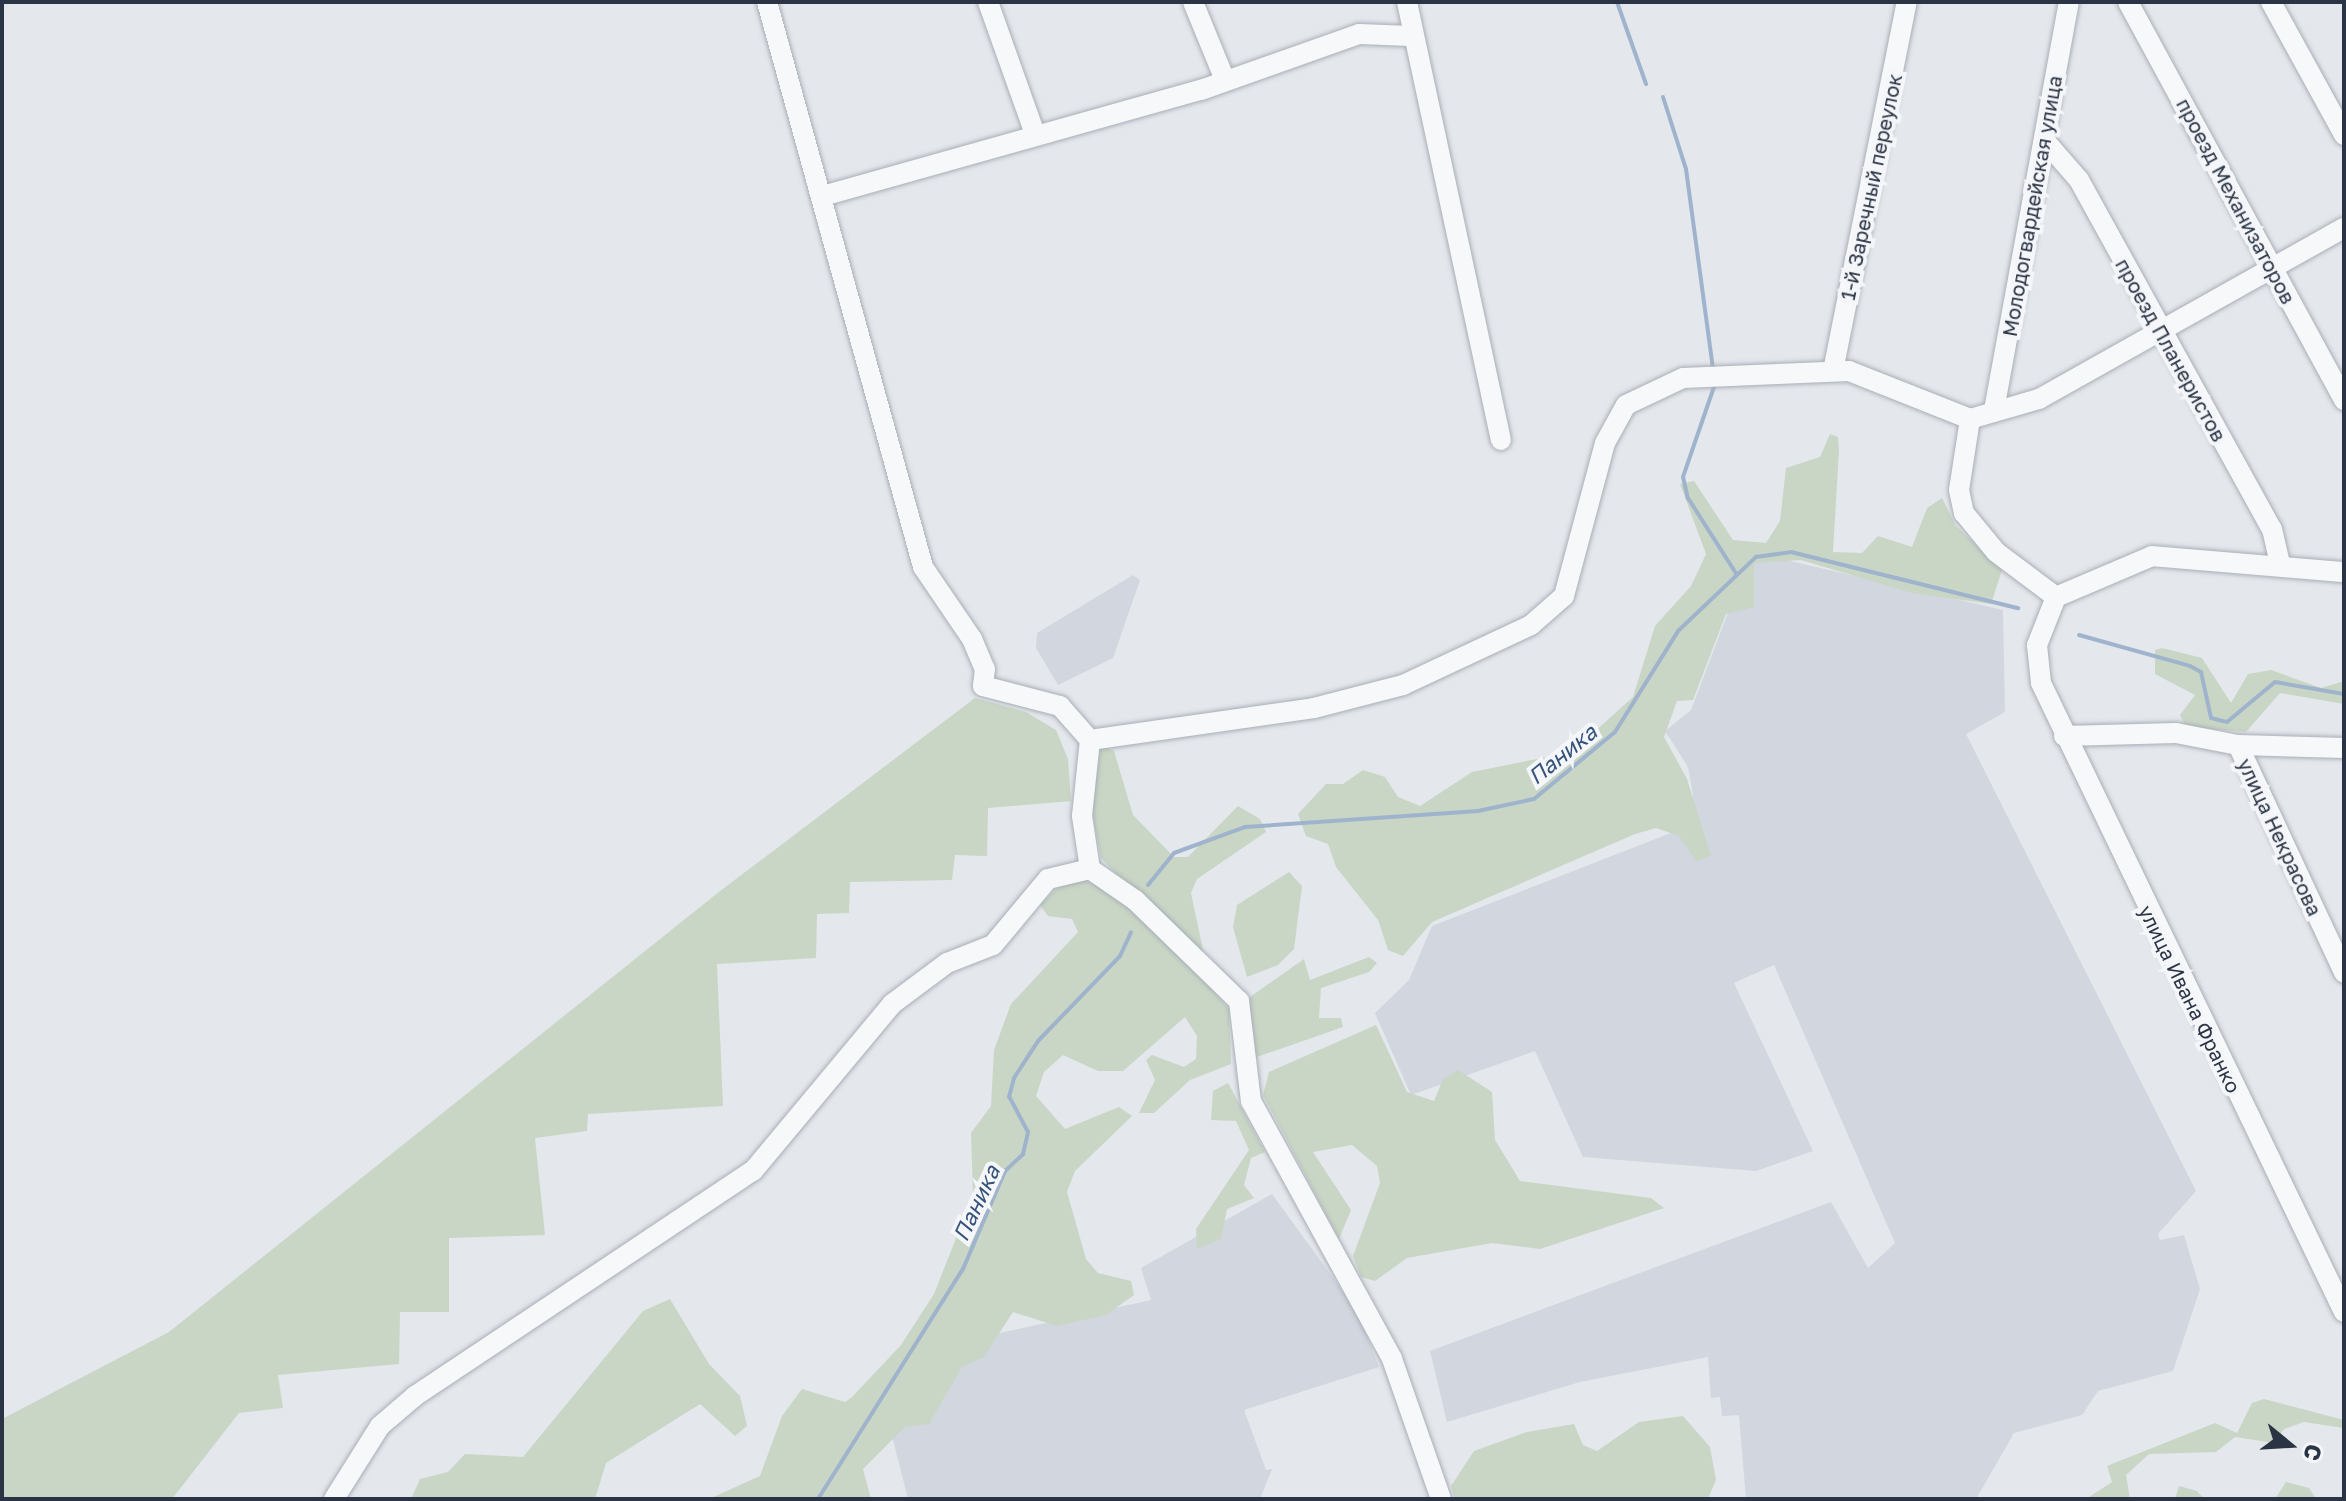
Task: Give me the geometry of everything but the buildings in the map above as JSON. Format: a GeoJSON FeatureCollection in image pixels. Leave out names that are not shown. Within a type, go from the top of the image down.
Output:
{"type":"FeatureCollection","features":[{"type":"Feature","properties":{"kind":"street"},"geometry":{"type":"LineString","coordinates":[[767,2],[923,567],[972,639],[985,669],[983,686],[1060,706],[1090,740],[1082,816],[1090,869],[1135,900],[1239,1001],[1251,1101],[1392,1359],[1441,1499]]}},
{"type":"Feature","properties":{"kind":"street"},"geometry":{"type":"LineString","coordinates":[[988,2],[1035,134]]}},
{"type":"Feature","properties":{"kind":"street"},"geometry":{"type":"LineString","coordinates":[[1193,2],[1225,80]]}},
{"type":"Feature","properties":{"kind":"street"},"geometry":{"type":"LineString","coordinates":[[1407,2],[1410,36],[1474,292],[1501,440]]}},
{"type":"Feature","properties":{"kind":"street","name":"1-й Заречный переулок"},"geometry":{"type":"LineString","coordinates":[[1833,371],[1907,2]]}},
{"type":"Feature","properties":{"kind":"street","name":"Молодогвардейская улица"},"geometry":{"type":"LineString","coordinates":[[1994,410],[2046,142],[2069,2]]}},
{"type":"Feature","properties":{"kind":"street","name":"проезд Механизаторов"},"geometry":{"type":"LineString","coordinates":[[2128,2],[2344,400]]}},
{"type":"Feature","properties":{"kind":"street"},"geometry":{"type":"LineString","coordinates":[[2271,2],[2344,135]]}},
{"type":"Feature","properties":{"kind":"street"},"geometry":{"type":"LineString","coordinates":[[823,196],[1225,80],[1359,34],[1410,36]]}},
{"type":"Feature","properties":{"kind":"street","name":"проезд Планеристов"},"geometry":{"type":"LineString","coordinates":[[2046,142],[2079,180],[2160,333],[2272,529],[2280,565]]}},
{"type":"Feature","properties":{"kind":"street"},"geometry":{"type":"LineString","coordinates":[[1090,740],[1374,692],[1531,625],[1564,596],[1605,443],[1626,405],[1683,378],[1833,371],[1970,419],[2039,399],[2344,228]]}},
{"type":"Feature","properties":{"kind":"street"},"geometry":{"type":"LineString","coordinates":[[1970,419],[1959,490],[1964,513],[1996,552],[2056,597],[2152,556],[2344,572]]}},
{"type":"Feature","properties":{"kind":"street","name":"улица Ивана Франко"},"geometry":{"type":"LineString","coordinates":[[2056,597],[2037,645],[2041,683],[2344,1312]]}},
{"type":"Feature","properties":{"kind":"street"},"geometry":{"type":"LineString","coordinates":[[2064,736],[2176,733],[2238,745],[2344,748]]}},
{"type":"Feature","properties":{"kind":"street","name":"улица Некрасова"},"geometry":{"type":"LineString","coordinates":[[2238,745],[2344,972]]}},
{"type":"Feature","properties":{"kind":"street"},"geometry":{"type":"LineString","coordinates":[[334,1499],[380,1426],[415,1396],[753,1171],[892,1004],[947,963],[993,945],[1048,879],[1090,869]]}},
{"type":"Feature","properties":{"kind":"shaded area"},"geometry":{"type":"Polygon","coordinates":[[[1751,552],[2003,610],[2005,712],[1966,734],[2196,1191],[2158,1234],[2160,1240],[2184,1235],[2200,1289],[2173,1371],[2098,1391],[2082,1415],[2014,1433],[1976,1499],[1746,1499],[1739,1415],[1722,1416],[1720,1397],[1711,1398],[1708,1357],[1580,1382],[1447,1422],[1430,1351],[1831,1202],[1868,1268],[1895,1243],[1774,965],[1734,983],[1813,1151],[1756,1171],[1583,1157],[1535,1051],[1411,1095],[1375,1013],[1409,980],[1432,926],[1681,829],[1693,795],[1688,767],[1665,731],[1691,710],[1751,552]]]}},
{"type":"Feature","properties":{"kind":"shaded area"},"geometry":{"type":"Polygon","coordinates":[[[1133,575],[1140,580],[1113,658],[1058,685],[1036,648],[1037,633],[1133,575]]]}},
{"type":"Feature","properties":{"kind":"shaded area"},"geometry":{"type":"Polygon","coordinates":[[[1272,1194],[1357,1311],[1379,1367],[1244,1410],[1266,1470],[1272,1469],[1260,1499],[908,1499],[892,1436],[986,1336],[1151,1300],[1141,1268],[1272,1194]]]}},
{"type":"Feature","properties":{"kind":"green space"},"geometry":{"type":"Polygon","coordinates":[[[1830,434],[1838,437],[1839,450],[1833,552],[1862,553],[1878,536],[1912,547],[1927,508],[1942,498],[1956,526],[2002,570],[1991,604],[1912,593],[1801,560],[1754,563],[1754,607],[1726,614],[1693,700],[1677,701],[1664,737],[1687,779],[1711,856],[1696,861],[1679,836],[1656,828],[1635,834],[1432,922],[1403,956],[1388,950],[1378,920],[1336,867],[1328,844],[1306,836],[1298,814],[1326,784],[1343,784],[1363,770],[1385,777],[1398,797],[1420,806],[1472,772],[1572,752],[1633,697],[1655,626],[1691,586],[1706,554],[1680,484],[1694,481],[1733,540],[1766,543],[1780,521],[1786,468],[1820,457],[1830,434]]]}},
{"type":"Feature","properties":{"kind":"green space"},"geometry":{"type":"Polygon","coordinates":[[[2162,648],[2202,658],[2231,703],[2248,674],[2271,670],[2321,688],[2344,681],[2344,704],[2280,693],[2246,732],[2186,727],[2180,715],[2195,695],[2155,674],[2155,650],[2162,648]]]}},
{"type":"Feature","properties":{"kind":"green space"},"geometry":{"type":"Polygon","coordinates":[[[975,698],[1026,712],[1056,730],[1068,759],[1071,801],[988,808],[987,856],[955,855],[952,880],[850,882],[849,913],[817,914],[816,958],[717,964],[723,1106],[588,1114],[587,1131],[535,1138],[545,1235],[449,1238],[449,1312],[400,1312],[399,1364],[278,1375],[283,1408],[239,1413],[172,1499],[2,1499],[2,1419],[169,1332],[715,895],[975,698]]]}},
{"type":"Feature","properties":{"kind":"green space"},"geometry":{"type":"Polygon","coordinates":[[[1101,746],[1114,751],[1133,815],[1174,857],[1188,857],[1238,806],[1260,819],[1266,832],[1197,879],[1191,893],[1211,988],[1229,1009],[1231,1064],[1190,1080],[1154,1113],[1139,1113],[1155,1080],[1146,1060],[1152,1055],[1184,1067],[1196,1059],[1197,1036],[1185,1017],[1123,1071],[1098,1071],[1063,1055],[1044,1072],[1036,1096],[1065,1129],[1119,1107],[1132,1116],[1075,1171],[1067,1192],[1086,1259],[1098,1273],[1131,1281],[1134,1295],[1106,1315],[1057,1326],[1013,1312],[984,1357],[962,1367],[929,1424],[905,1427],[863,1469],[871,1499],[709,1499],[760,1476],[782,1416],[802,1389],[845,1402],[852,1397],[901,1345],[934,1294],[973,1195],[971,1133],[991,1106],[994,1050],[1011,1004],[1078,932],[1072,919],[1048,916],[1040,905],[1064,881],[1080,878],[1119,896],[1122,880],[1101,858],[1091,807],[1101,746]]]}},
{"type":"Feature","properties":{"kind":"green space"},"geometry":{"type":"Polygon","coordinates":[[[1289,872],[1302,886],[1294,949],[1278,965],[1247,977],[1233,927],[1237,905],[1289,872]]]}},
{"type":"Feature","properties":{"kind":"green space"},"geometry":{"type":"Polygon","coordinates":[[[1369,957],[1377,963],[1369,972],[1321,988],[1319,1018],[1341,1018],[1343,1027],[1251,1059],[1244,1014],[1250,997],[1304,959],[1310,980],[1369,957]]]}},
{"type":"Feature","properties":{"kind":"green space"},"geometry":{"type":"Polygon","coordinates":[[[1376,1025],[1407,1092],[1434,1101],[1443,1079],[1458,1070],[1492,1092],[1495,1140],[1520,1181],[1651,1198],[1664,1208],[1540,1249],[1492,1243],[1407,1258],[1375,1281],[1361,1277],[1353,1256],[1380,1183],[1377,1166],[1352,1145],[1313,1152],[1351,1210],[1339,1239],[1263,1095],[1269,1072],[1376,1025]]]}},
{"type":"Feature","properties":{"kind":"green space"},"geometry":{"type":"Polygon","coordinates":[[[1228,1083],[1265,1152],[1251,1158],[1244,1185],[1254,1198],[1227,1209],[1221,1239],[1197,1249],[1196,1229],[1249,1150],[1236,1121],[1211,1120],[1213,1091],[1228,1083]]]}},
{"type":"Feature","properties":{"kind":"green space"},"geometry":{"type":"Polygon","coordinates":[[[670,1299],[709,1364],[740,1396],[747,1426],[735,1436],[700,1404],[606,1463],[595,1499],[411,1499],[420,1479],[448,1472],[465,1454],[523,1457],[643,1311],[670,1299]]]}},
{"type":"Feature","properties":{"kind":"green space"},"geometry":{"type":"Polygon","coordinates":[[[2264,1399],[2344,1420],[2344,1428],[2304,1422],[2284,1429],[2274,1443],[2235,1437],[2216,1452],[2149,1454],[2126,1475],[2130,1499],[2086,1499],[2112,1482],[2107,1466],[2215,1423],[2237,1433],[2252,1403],[2264,1399]]]}},
{"type":"Feature","properties":{"kind":"green space"},"geometry":{"type":"Polygon","coordinates":[[[1683,1416],[1710,1447],[1716,1480],[1708,1499],[1455,1499],[1451,1486],[1474,1451],[1527,1432],[1574,1424],[1583,1445],[1597,1451],[1639,1422],[1683,1416]]]}},
{"type":"Feature","properties":{"kind":"green space"},"geometry":{"type":"Polygon","coordinates":[[[2286,1482],[2309,1488],[2316,1499],[2275,1499],[2286,1482]]]}},
{"type":"Feature","properties":{"kind":"green space"},"geometry":{"type":"Polygon","coordinates":[[[2179,1486],[2197,1491],[2204,1499],[2175,1499],[2179,1486]]]}},
{"type":"Feature","properties":{"kind":"waterway"},"geometry":{"type":"LineString","coordinates":[[1617,2],[1646,84]]}},
{"type":"Feature","properties":{"kind":"waterway"},"geometry":{"type":"LineString","coordinates":[[1663,97],[1686,169],[1713,368]]}},
{"type":"Feature","properties":{"kind":"waterway"},"geometry":{"type":"LineString","coordinates":[[1715,384],[1683,477],[1688,498],[1737,575]]}},
{"type":"Feature","properties":{"kind":"waterway","name":"Паника"},"geometry":{"type":"LineString","coordinates":[[1148,885],[1174,853],[1245,827],[1478,811],[1534,799],[1615,732],[1678,631],[1756,557],[1791,552],[2018,608]]}},
{"type":"Feature","properties":{"kind":"waterway","name":"Паника"},"geometry":{"type":"LineString","coordinates":[[2079,635],[2190,666],[2201,672],[2211,718],[2227,722],[2275,682],[2344,694]]}},
{"type":"Feature","properties":{"kind":"waterway","name":"Паника"},"geometry":{"type":"LineString","coordinates":[[818,1499],[963,1269],[1005,1171],[1023,1154],[1028,1132],[1009,1097],[1014,1078],[1038,1041],[1120,956],[1131,932]]}}]}
